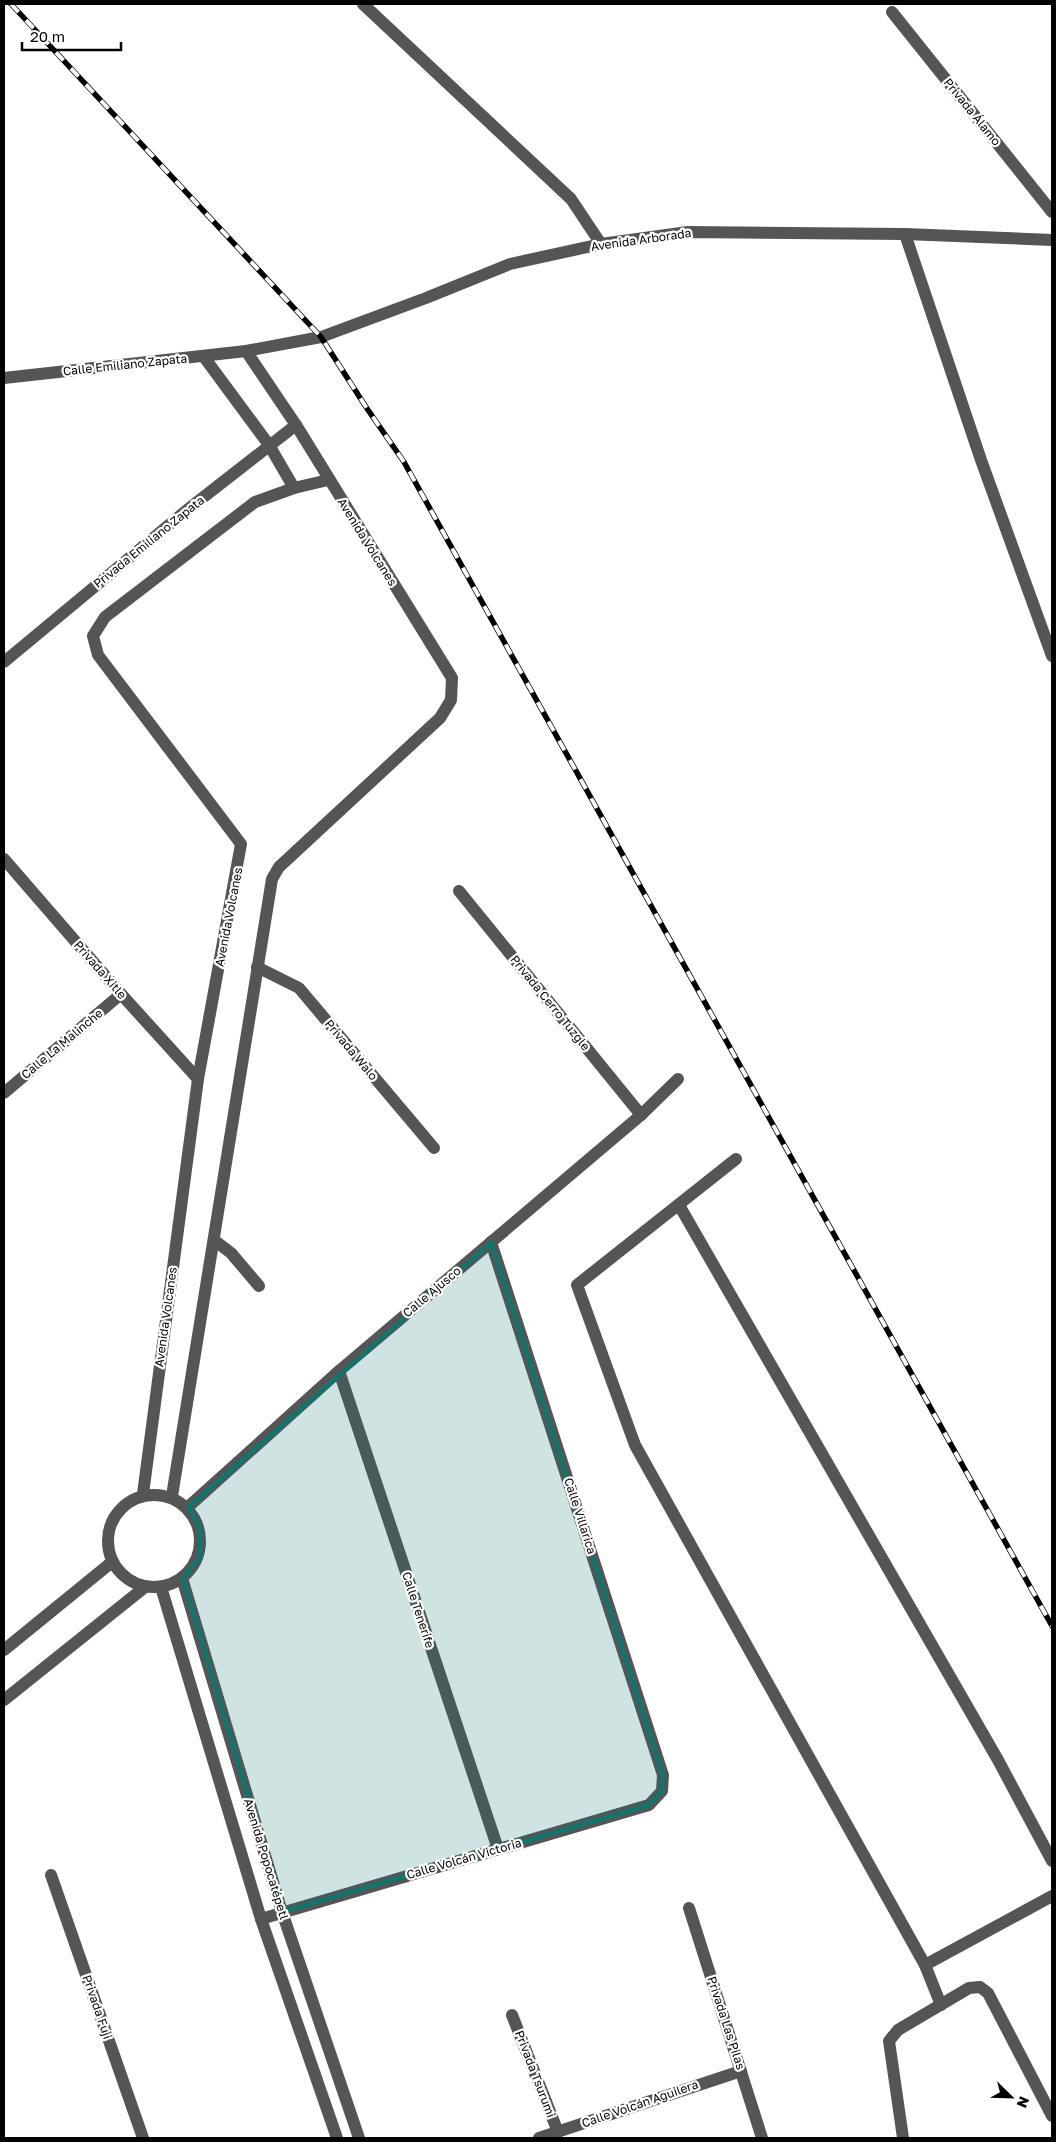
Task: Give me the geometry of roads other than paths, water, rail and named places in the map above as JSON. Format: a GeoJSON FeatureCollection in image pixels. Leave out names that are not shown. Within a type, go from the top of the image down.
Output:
{"type":"FeatureCollection","features":[{"type":"Feature","properties":{"kind":"street"},"geometry":{"type":"LineString","coordinates":[[363,4],[571,199],[601,244]]}},
{"type":"Feature","properties":{"kind":"street","name":"Privada Álamo"},"geometry":{"type":"LineString","coordinates":[[892,12],[1052,212]]}},
{"type":"Feature","properties":{"kind":"street","name":"Avenida Arborada"},"geometry":{"type":"LineString","coordinates":[[246,352],[321,337],[510,264],[601,244],[688,232],[905,234],[1052,240]]}},
{"type":"Feature","properties":{"kind":"street"},"geometry":{"type":"LineString","coordinates":[[905,234],[981,460],[1052,656]]}},
{"type":"Feature","properties":{"kind":"street","name":"Calle Emiliano Zapata"},"geometry":{"type":"LineString","coordinates":[[4,378],[246,352]]}},
{"type":"Feature","properties":{"kind":"street","name":"Avenida Volcanes"},"geometry":{"type":"LineString","coordinates":[[172,1496],[272,880],[279,867],[440,718],[452,700],[452,678],[328,480],[296,425],[246,352]]}},
{"type":"Feature","properties":{"kind":"street"},"geometry":{"type":"LineString","coordinates":[[204,357],[269,445],[294,488]]}},
{"type":"Feature","properties":{"kind":"street","name":"Privada Emiliano Zapata"},"geometry":{"type":"LineString","coordinates":[[4,662],[187,510],[296,425]]}},
{"type":"Feature","properties":{"kind":"street","name":"Avenida Volcanes"},"geometry":{"type":"LineString","coordinates":[[143,1494],[198,1079],[241,844],[98,655],[93,636],[104,617],[254,502],[294,488],[328,480]]}},
{"type":"Feature","properties":{"kind":"street","name":"Privada Xitle"},"geometry":{"type":"LineString","coordinates":[[4,859],[121,994],[198,1079]]}},
{"type":"Feature","properties":{"kind":"street","name":"Privada Cerro Tuzgle"},"geometry":{"type":"LineString","coordinates":[[459,891],[641,1115]]}},
{"type":"Feature","properties":{"kind":"street","name":"Privada Walo"},"geometry":{"type":"LineString","coordinates":[[257,967],[299,988],[434,1148]]}},
{"type":"Feature","properties":{"kind":"street","name":"Calle La Malinche"},"geometry":{"type":"LineString","coordinates":[[4,1092],[121,994]]}},
{"type":"Feature","properties":{"kind":"street","name":"Calle Ajusco"},"geometry":{"type":"LineString","coordinates":[[188,1507],[339,1371],[641,1115],[678,1079]]}},
{"type":"Feature","properties":{"kind":"street"},"geometry":{"type":"LineString","coordinates":[[736,1159],[577,1285],[635,1445],[925,1965],[941,2005]]}},
{"type":"Feature","properties":{"kind":"street"},"geometry":{"type":"LineString","coordinates":[[679,1205],[998,1760],[1052,1861]]}},
{"type":"Feature","properties":{"kind":"street"},"geometry":{"type":"LineString","coordinates":[[214,1240],[231,1253],[259,1286]]}},
{"type":"Feature","properties":{"kind":"street","name":"Calle Villarica"},"geometry":{"type":"LineString","coordinates":[[491,1242],[663,1775],[662,1791]]}},
{"type":"Feature","properties":{"kind":"street","name":"Calle Tenerife"},"geometry":{"type":"LineString","coordinates":[[339,1371],[498,1849]]}},
{"type":"Feature","properties":{"kind":"street"},"geometry":{"type":"LineString","coordinates":[[143,1494],[172,1496],[188,1507],[200,1530],[199,1556],[182,1578],[160,1587],[145,1587],[125,1578],[112,1562],[108,1534],[119,1509],[143,1494]]}},
{"type":"Feature","properties":{"kind":"street"},"geometry":{"type":"LineString","coordinates":[[4,1650],[112,1562]]}},
{"type":"Feature","properties":{"kind":"street","name":"Avenida Popocatépetl"},"geometry":{"type":"LineString","coordinates":[[182,1578],[282,1912],[359,2138]]}},
{"type":"Feature","properties":{"kind":"street"},"geometry":{"type":"LineString","coordinates":[[4,1700],[145,1587]]}},
{"type":"Feature","properties":{"kind":"street","name":"Avenida Popocatépetl"},"geometry":{"type":"LineString","coordinates":[[160,1587],[261,1919],[337,2138]]}},
{"type":"Feature","properties":{"kind":"street","name":"Calle Volcán Victoria"},"geometry":{"type":"LineString","coordinates":[[261,1919],[649,1805],[662,1791]]}},
{"type":"Feature","properties":{"kind":"street","name":"Privada Fuji"},"geometry":{"type":"LineString","coordinates":[[52,1875],[142,2138]]}},
{"type":"Feature","properties":{"kind":"street"},"geometry":{"type":"LineString","coordinates":[[925,1965],[1052,1896]]}},
{"type":"Feature","properties":{"kind":"street","name":"Privada Las Pilas"},"geometry":{"type":"LineString","coordinates":[[689,1908],[762,2138]]}},
{"type":"Feature","properties":{"kind":"street"},"geometry":{"type":"LineString","coordinates":[[903,2138],[889,2041],[898,2030],[968,1988],[980,1987],[988,1993],[1052,2116]]}},
{"type":"Feature","properties":{"kind":"street","name":"Privada Tsurumi"},"geometry":{"type":"LineString","coordinates":[[512,2015],[558,2132]]}},
{"type":"Feature","properties":{"kind":"street","name":"Calle Volcán Aguilera"},"geometry":{"type":"LineString","coordinates":[[539,2138],[741,2070]]}},
{"type":"Feature","properties":{"kind":"railway"},"geometry":{"type":"LineString","coordinates":[[11,4],[321,337],[404,462],[1052,1626]]}}]}
